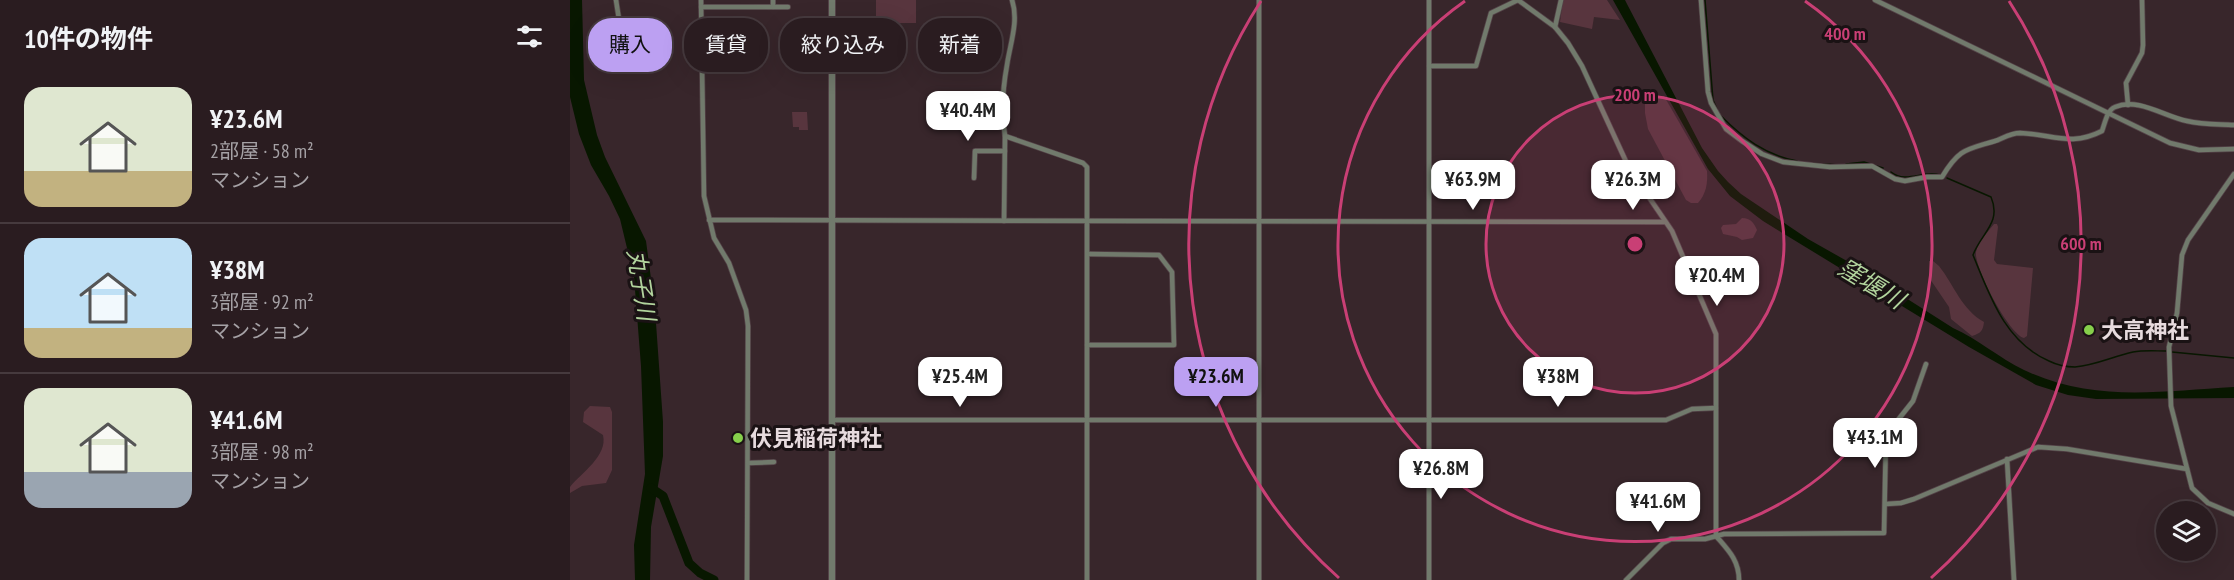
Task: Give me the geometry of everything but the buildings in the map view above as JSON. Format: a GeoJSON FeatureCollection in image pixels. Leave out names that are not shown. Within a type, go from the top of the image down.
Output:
{"type":"FeatureCollection","features":[{"type":"Feature","properties":{"kind":"street"},"geometry":{"type":"LineString","coordinates":[[616,0],[619,18]]}},
{"type":"Feature","properties":{"kind":"street"},"geometry":{"type":"LineString","coordinates":[[702,0],[702,18]]}},
{"type":"Feature","properties":{"kind":"street"},"geometry":{"type":"LineString","coordinates":[[738,0],[738,8]]}},
{"type":"Feature","properties":{"kind":"street"},"geometry":{"type":"LineString","coordinates":[[772,0],[772,7]]}},
{"type":"Feature","properties":{"kind":"street"},"geometry":{"type":"LineString","coordinates":[[832,0],[832,580]]}},
{"type":"Feature","properties":{"kind":"street"},"geometry":{"type":"LineString","coordinates":[[1004,221],[1005,135],[1003,123],[1005,83],[1015,23],[1012,0]]}},
{"type":"Feature","properties":{"kind":"street"},"geometry":{"type":"LineString","coordinates":[[1259,0],[1259,580]]}},
{"type":"Feature","properties":{"kind":"street"},"geometry":{"type":"LineString","coordinates":[[1429,0],[1429,580]]}},
{"type":"Feature","properties":{"kind":"street"},"geometry":{"type":"LineString","coordinates":[[1429,66],[1476,66],[1491,13],[1518,0],[1555,27],[1582,66],[1629,168],[1672,231],[1716,334],[1716,536],[1735,558],[1739,568],[1739,580]]}},
{"type":"Feature","properties":{"kind":"street"},"geometry":{"type":"LineString","coordinates":[[1555,27],[1560,0]]}},
{"type":"Feature","properties":{"kind":"street"},"geometry":{"type":"LineString","coordinates":[[1701,0],[1708,92],[1715,112],[1726,129],[1742,141],[1762,154],[1783,162],[1830,167],[1872,166],[1895,179],[1905,181],[1927,177],[1940,178],[1952,162],[1969,147],[2017,133],[2074,140],[2091,136],[2102,131],[2113,107],[2140,106],[2186,121],[2234,125]]}},
{"type":"Feature","properties":{"kind":"street"},"geometry":{"type":"LineString","coordinates":[[1875,0],[2183,147],[2199,150],[2234,149]]}},
{"type":"Feature","properties":{"kind":"street"},"geometry":{"type":"LineString","coordinates":[[2128,105],[2126,83],[2142,53],[2142,0]]}},
{"type":"Feature","properties":{"kind":"street"},"geometry":{"type":"LineString","coordinates":[[701,7],[788,7]]}},
{"type":"Feature","properties":{"kind":"street"},"geometry":{"type":"LineString","coordinates":[[703,72],[704,196],[714,238],[729,263],[746,310],[748,327],[747,580]]}},
{"type":"Feature","properties":{"kind":"street"},"geometry":{"type":"LineString","coordinates":[[1005,135],[1087,166],[1087,580]]}},
{"type":"Feature","properties":{"kind":"street"},"geometry":{"type":"LineString","coordinates":[[974,178],[975,151],[1005,151]]}},
{"type":"Feature","properties":{"kind":"street"},"geometry":{"type":"LineString","coordinates":[[2234,174],[2189,239],[2182,255],[2177,313],[2169,347],[2171,406],[2192,488],[2208,503],[2234,514]]}},
{"type":"Feature","properties":{"kind":"street"},"geometry":{"type":"LineString","coordinates":[[709,220],[1665,222]]}},
{"type":"Feature","properties":{"kind":"street"},"geometry":{"type":"LineString","coordinates":[[1087,345],[1174,345],[1173,272],[1159,255],[1088,254]]}},
{"type":"Feature","properties":{"kind":"street"},"geometry":{"type":"LineString","coordinates":[[1626,580],[1663,543],[1671,539],[1706,539],[1724,534],[1790,532],[1884,533],[1886,435],[1913,401],[1926,364]]}},
{"type":"Feature","properties":{"kind":"street"},"geometry":{"type":"LineString","coordinates":[[832,420],[1666,420],[1692,409],[1716,408]]}},
{"type":"Feature","properties":{"kind":"street"},"geometry":{"type":"LineString","coordinates":[[1886,504],[1914,500],[2038,447],[2187,469]]}},
{"type":"Feature","properties":{"kind":"street"},"geometry":{"type":"LineString","coordinates":[[2007,459],[2014,580]]}},
{"type":"Feature","properties":{"kind":"street"},"geometry":{"type":"LineString","coordinates":[[748,463],[774,462]]}},
{"type":"Feature","properties":{"kind":"shaded area"},"geometry":{"type":"Polygon","coordinates":[[[876,0],[916,0],[916,23],[906,23],[906,18],[876,18],[876,0]]]}},
{"type":"Feature","properties":{"kind":"shaded area"},"geometry":{"type":"Polygon","coordinates":[[[1563,0],[1607,0],[1620,20],[1594,17],[1592,29],[1560,22],[1563,0]]]}},
{"type":"Feature","properties":{"kind":"shaded area"},"geometry":{"type":"Polygon","coordinates":[[[1652,96],[1664,96],[1707,171],[1706,188],[1698,203],[1686,200],[1648,129],[1645,103],[1652,96]]]}},
{"type":"Feature","properties":{"kind":"shaded area"},"geometry":{"type":"Polygon","coordinates":[[[792,112],[807,112],[808,130],[793,127],[792,112]]]}},
{"type":"Feature","properties":{"kind":"shaded area"},"geometry":{"type":"Polygon","coordinates":[[[1742,218],[1750,220],[1755,225],[1757,230],[1753,238],[1742,240],[1723,234],[1721,228],[1723,225],[1736,224],[1742,218]]]}},
{"type":"Feature","properties":{"kind":"shaded area"},"geometry":{"type":"Polygon","coordinates":[[[1994,224],[1998,227],[1994,260],[1997,264],[2033,268],[2027,336],[2024,338],[2010,325],[1994,300],[1977,260],[1976,252],[1979,245],[1994,224]]]}},
{"type":"Feature","properties":{"kind":"shaded area"},"geometry":{"type":"Polygon","coordinates":[[[1929,261],[1939,266],[1964,304],[1984,322],[1979,333],[1972,336],[1951,319],[1949,307],[1930,279],[1929,261]]]}},
{"type":"Feature","properties":{"kind":"shaded area"},"geometry":{"type":"Polygon","coordinates":[[[590,406],[610,407],[612,412],[612,470],[606,483],[582,486],[570,493],[570,487],[602,450],[603,435],[583,422],[584,412],[590,406]]]}},
{"type":"Feature","properties":{"kind":"water","name":"丸子川"},"geometry":{"type":"Polygon","coordinates":[[[570,0],[582,0],[584,80],[597,135],[605,157],[646,241],[655,309],[663,422],[663,456],[651,527],[650,580],[635,580],[634,545],[645,474],[641,366],[634,277],[620,219],[591,165],[579,134],[570,97],[570,0]]]}},
{"type":"Feature","properties":{"kind":"water","name":"窪堰川"},"geometry":{"type":"Polygon","coordinates":[[[1613,0],[1625,0],[1702,148],[1718,171],[1741,194],[1808,239],[2015,365],[2050,380],[2102,391],[2128,392],[2234,387],[2234,398],[2096,399],[2068,395],[2036,385],[1969,347],[1763,221],[1730,196],[1708,169],[1613,0]]]}},
{"type":"Feature","properties":{"kind":"waterway"},"geometry":{"type":"LineString","coordinates":[[1705,0],[1713,100],[1717,109]]}},
{"type":"Feature","properties":{"kind":"waterway"},"geometry":{"type":"LineString","coordinates":[[1720,115],[1737,131],[1765,150],[1797,161]]}},
{"type":"Feature","properties":{"kind":"waterway"},"geometry":{"type":"LineString","coordinates":[[1846,164],[1864,162],[1883,168]]}},
{"type":"Feature","properties":{"kind":"waterway"},"geometry":{"type":"LineString","coordinates":[[1810,163],[1839,165]]}},
{"type":"Feature","properties":{"kind":"waterway"},"geometry":{"type":"LineString","coordinates":[[1891,172],[1903,177],[1940,175]]}},
{"type":"Feature","properties":{"kind":"waterway"},"geometry":{"type":"LineString","coordinates":[[1947,178],[1991,197],[1994,206],[1992,221],[1973,255],[2001,316],[2010,330],[2034,353],[2055,364],[2075,367],[2133,352],[2166,351]]}},
{"type":"Feature","properties":{"kind":"waterway"},"geometry":{"type":"LineString","coordinates":[[2172,352],[2234,358]]}},
{"type":"Feature","properties":{"kind":"waterway"},"geometry":{"type":"LineString","coordinates":[[651,488],[663,496],[689,563],[700,573],[714,580]]}},
{"type":"Feature","properties":{"kind":"place","name":"大高神社"},"geometry":{"type":"Point","coordinates":[2089,330]}},
{"type":"Feature","properties":{"kind":"place","name":"伏見稲荷神社"},"geometry":{"type":"Point","coordinates":[738,438]}}]}
